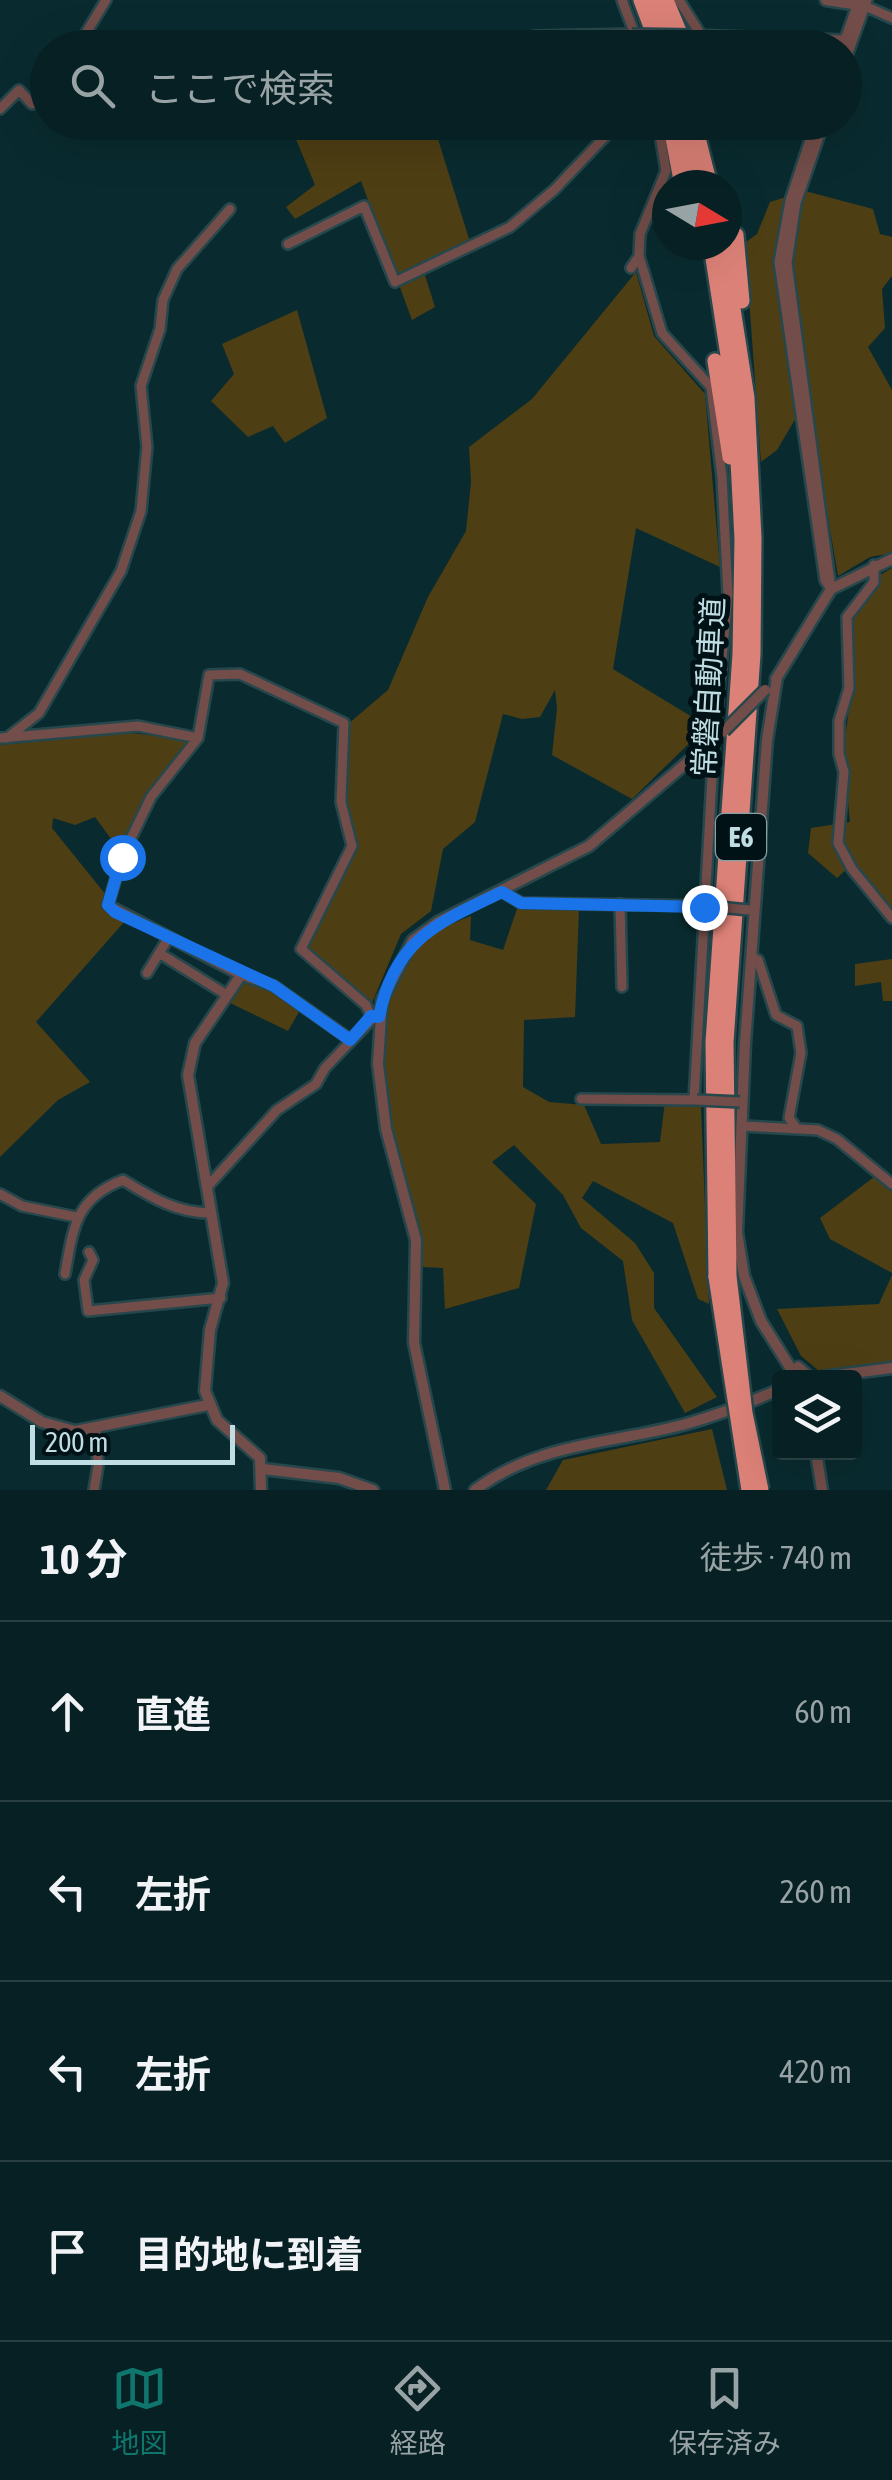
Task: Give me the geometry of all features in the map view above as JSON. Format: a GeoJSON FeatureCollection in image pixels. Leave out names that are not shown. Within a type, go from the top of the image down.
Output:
{"type":"FeatureCollection","features":[{"type":"Feature","properties":{"kind":"highway"},"geometry":{"type":"LineString","coordinates":[[641,0],[651,30]]}},
{"type":"Feature","properties":{"kind":"highway"},"geometry":{"type":"LineString","coordinates":[[654,0],[665,30]]}},
{"type":"Feature","properties":{"kind":"highway"},"geometry":{"type":"LineString","coordinates":[[666,0],[687,30]]}},
{"type":"Feature","properties":{"kind":"highway"},"geometry":{"type":"LineString","coordinates":[[676,140],[685,170]]}},
{"type":"Feature","properties":{"kind":"highway"},"geometry":{"type":"LineString","coordinates":[[684,140],[688,170]]}},
{"type":"Feature","properties":{"kind":"highway"},"geometry":{"type":"LineString","coordinates":[[699,140],[706,170]]}},
{"type":"Feature","properties":{"kind":"highway","name":"常磐自動車道"},"geometry":{"type":"LineString","coordinates":[[713,260],[734,401],[742,586],[713,1042],[722,1277],[748,1490]]}},
{"type":"Feature","properties":{"kind":"highway","name":"常磐自動車道"},"geometry":{"type":"LineString","coordinates":[[732,260],[746,398],[754,602],[725,1059],[722,1277],[761,1490]]}},
{"type":"Feature","properties":{"kind":"highway"},"geometry":{"type":"LineString","coordinates":[[715,361],[742,586]]}},
{"type":"Feature","properties":{"kind":"street"},"geometry":{"type":"LineString","coordinates":[[88,30],[106,0]]}},
{"type":"Feature","properties":{"kind":"street"},"geometry":{"type":"LineString","coordinates":[[622,0],[633,30]]}},
{"type":"Feature","properties":{"kind":"street"},"geometry":{"type":"LineString","coordinates":[[679,0],[690,30]]}},
{"type":"Feature","properties":{"kind":"street"},"geometry":{"type":"LineString","coordinates":[[826,0],[862,3],[892,18]]}},
{"type":"Feature","properties":{"kind":"street"},"geometry":{"type":"LineString","coordinates":[[849,30],[862,3]]}},
{"type":"Feature","properties":{"kind":"street"},"geometry":{"type":"LineString","coordinates":[[854,30],[862,3]]}},
{"type":"Feature","properties":{"kind":"street"},"geometry":{"type":"LineString","coordinates":[[0,109],[19,90],[30,102]]}},
{"type":"Feature","properties":{"kind":"street"},"geometry":{"type":"LineString","coordinates":[[288,244],[364,206],[395,282],[510,227],[554,190],[602,140]]}},
{"type":"Feature","properties":{"kind":"street"},"geometry":{"type":"LineString","coordinates":[[661,140],[666,171],[640,234],[640,256],[662,333],[706,380],[714,398],[728,594],[714,742],[696,1100]]}},
{"type":"Feature","properties":{"kind":"street"},"geometry":{"type":"LineString","coordinates":[[810,140],[790,201],[779,262],[825,580],[831,589]]}},
{"type":"Feature","properties":{"kind":"street"},"geometry":{"type":"LineString","coordinates":[[818,140],[796,203],[786,263],[831,589]]}},
{"type":"Feature","properties":{"kind":"street"},"geometry":{"type":"LineString","coordinates":[[4,738],[39,713],[121,572],[140,511],[147,447],[141,386],[160,329],[164,300],[177,269],[230,209]]}},
{"type":"Feature","properties":{"kind":"street"},"geometry":{"type":"LineString","coordinates":[[631,268],[640,256]]}},
{"type":"Feature","properties":{"kind":"street"},"geometry":{"type":"LineString","coordinates":[[206,1187],[277,1110],[316,1084],[350,1040],[375,1017],[413,940],[438,922],[589,846],[714,742],[765,690],[778,676],[831,589],[874,565],[892,560]]}},
{"type":"Feature","properties":{"kind":"street"},"geometry":{"type":"LineString","coordinates":[[874,565],[874,582],[847,617],[845,627],[848,688],[839,721],[844,783],[837,832],[852,868],[892,918]]}},
{"type":"Feature","properties":{"kind":"street"},"geometry":{"type":"LineString","coordinates":[[350,1040],[274,986],[242,975],[108,905],[110,891],[151,797],[198,738],[210,675],[240,674],[344,723],[341,802],[352,846],[300,948],[375,1017],[386,1129],[416,1240],[417,1368],[446,1490]]}},
{"type":"Feature","properties":{"kind":"street"},"geometry":{"type":"LineString","coordinates":[[778,676],[767,740],[753,910],[738,1232],[744,1276],[761,1321],[786,1370]]}},
{"type":"Feature","properties":{"kind":"street"},"geometry":{"type":"LineString","coordinates":[[4,738],[138,726],[198,738]]}},
{"type":"Feature","properties":{"kind":"street"},"geometry":{"type":"LineString","coordinates":[[502,892],[521,903],[753,910]]}},
{"type":"Feature","properties":{"kind":"street"},"geometry":{"type":"LineString","coordinates":[[620,904],[622,986]]}},
{"type":"Feature","properties":{"kind":"street"},"geometry":{"type":"LineString","coordinates":[[147,972],[169,937]]}},
{"type":"Feature","properties":{"kind":"street"},"geometry":{"type":"LineString","coordinates":[[158,954],[227,994]]}},
{"type":"Feature","properties":{"kind":"street"},"geometry":{"type":"LineString","coordinates":[[752,957],[758,960],[776,1015],[797,1026],[801,1053],[788,1118],[795,1126]]}},
{"type":"Feature","properties":{"kind":"street"},"geometry":{"type":"LineString","coordinates":[[242,975],[194,1043],[188,1075],[222,1271],[221,1298],[206,1359],[208,1406],[224,1428],[254,1450],[263,1469],[262,1490]]}},
{"type":"Feature","properties":{"kind":"street"},"geometry":{"type":"LineString","coordinates":[[582,1099],[742,1102]]}},
{"type":"Feature","properties":{"kind":"street"},"geometry":{"type":"LineString","coordinates":[[743,1126],[795,1126],[836,1139],[892,1184]]}},
{"type":"Feature","properties":{"kind":"street"},"geometry":{"type":"LineString","coordinates":[[65,1274],[76,1217],[95,1196],[124,1180],[157,1202],[192,1213],[211,1213]]}},
{"type":"Feature","properties":{"kind":"street"},"geometry":{"type":"LineString","coordinates":[[0,1194],[22,1206],[76,1217]]}},
{"type":"Feature","properties":{"kind":"street"},"geometry":{"type":"LineString","coordinates":[[90,1252],[93,1260],[84,1280],[88,1311],[221,1298]]}},
{"type":"Feature","properties":{"kind":"street"},"geometry":{"type":"LineString","coordinates":[[862,1372],[892,1368]]}},
{"type":"Feature","properties":{"kind":"street"},"geometry":{"type":"LineString","coordinates":[[475,1490],[519,1462],[582,1442],[684,1424],[772,1392]]}},
{"type":"Feature","properties":{"kind":"street"},"geometry":{"type":"LineString","coordinates":[[0,1396],[52,1427],[96,1430],[208,1406]]}},
{"type":"Feature","properties":{"kind":"street"},"geometry":{"type":"LineString","coordinates":[[94,1490],[96,1430]]}},
{"type":"Feature","properties":{"kind":"street"},"geometry":{"type":"LineString","coordinates":[[817,1460],[822,1490]]}},
{"type":"Feature","properties":{"kind":"street"},"geometry":{"type":"LineString","coordinates":[[263,1469],[339,1478],[373,1490]]}},
{"type":"Feature","properties":{"kind":"shaded area"},"geometry":{"type":"Polygon","coordinates":[[[296,140],[438,140],[470,242],[423,269],[435,307],[412,320],[361,181],[295,219],[286,207],[315,185],[296,140]]]}},
{"type":"Feature","properties":{"kind":"shaded area"},"geometry":{"type":"Polygon","coordinates":[[[805,191],[873,209],[880,234],[892,237],[892,276],[882,289],[885,328],[868,347],[892,390],[892,553],[870,557],[838,576],[810,412],[797,416],[777,450],[761,462],[745,243],[757,234],[770,202],[805,191]]]}},
{"type":"Feature","properties":{"kind":"shaded area"},"geometry":{"type":"Polygon","coordinates":[[[636,272],[654,336],[705,394],[720,567],[636,528],[613,669],[707,726],[632,799],[552,755],[555,690],[540,717],[522,719],[503,714],[475,822],[443,849],[431,911],[401,934],[371,1005],[307,949],[355,848],[346,799],[348,724],[388,690],[428,597],[466,531],[471,482],[469,447],[532,399],[636,272]]]}},
{"type":"Feature","properties":{"kind":"shaded area"},"geometry":{"type":"Polygon","coordinates":[[[297,310],[327,418],[285,443],[273,426],[248,437],[211,401],[234,374],[222,344],[297,310]]]}},
{"type":"Feature","properties":{"kind":"shaded area"},"geometry":{"type":"Polygon","coordinates":[[[892,568],[892,912],[852,864],[837,878],[808,853],[811,828],[850,822],[843,753],[852,688],[851,619],[880,575],[892,568]]]}},
{"type":"Feature","properties":{"kind":"shaded area"},"geometry":{"type":"Polygon","coordinates":[[[130,733],[185,739],[189,745],[120,851],[95,817],[75,825],[53,818],[52,828],[106,895],[105,908],[125,921],[36,1022],[90,1082],[58,1100],[0,1157],[0,745],[130,733]]]}},
{"type":"Feature","properties":{"kind":"shaded area"},"geometry":{"type":"Polygon","coordinates":[[[519,903],[579,908],[575,1017],[524,1020],[523,1087],[549,1102],[584,1105],[601,1144],[660,1142],[665,1101],[701,1107],[709,1304],[698,1299],[673,1223],[593,1181],[582,1198],[635,1243],[654,1273],[654,1308],[717,1397],[685,1413],[632,1320],[623,1261],[581,1228],[563,1195],[514,1145],[492,1162],[536,1204],[519,1288],[445,1309],[443,1268],[423,1267],[391,1121],[383,1070],[383,1021],[395,978],[423,942],[471,916],[470,940],[503,950],[519,903]]]}},
{"type":"Feature","properties":{"kind":"shaded area"},"geometry":{"type":"Polygon","coordinates":[[[892,959],[892,1001],[883,1001],[881,982],[855,986],[855,964],[892,959]]]}},
{"type":"Feature","properties":{"kind":"shaded area"},"geometry":{"type":"Polygon","coordinates":[[[245,981],[273,990],[300,1010],[288,1031],[228,1002],[245,981]]]}},
{"type":"Feature","properties":{"kind":"shaded area"},"geometry":{"type":"Polygon","coordinates":[[[874,1177],[892,1188],[892,1273],[830,1239],[820,1218],[874,1177]]]}},
{"type":"Feature","properties":{"kind":"shaded area"},"geometry":{"type":"Polygon","coordinates":[[[892,1275],[892,1365],[831,1370],[818,1370],[801,1356],[777,1309],[879,1304],[892,1275]]]}},
{"type":"Feature","properties":{"kind":"shaded area"},"geometry":{"type":"Polygon","coordinates":[[[712,1429],[727,1490],[546,1490],[563,1460],[712,1429]]]}},
{"type":"Feature","properties":{"kind":"route"},"geometry":{"type":"LineString","coordinates":[[122,857],[108,905],[115,912],[199,950],[242,975],[274,986],[350,1040],[371,1016],[379,1017],[382,1000],[413,940],[438,922],[502,892],[521,903],[704,907]]}}]}
